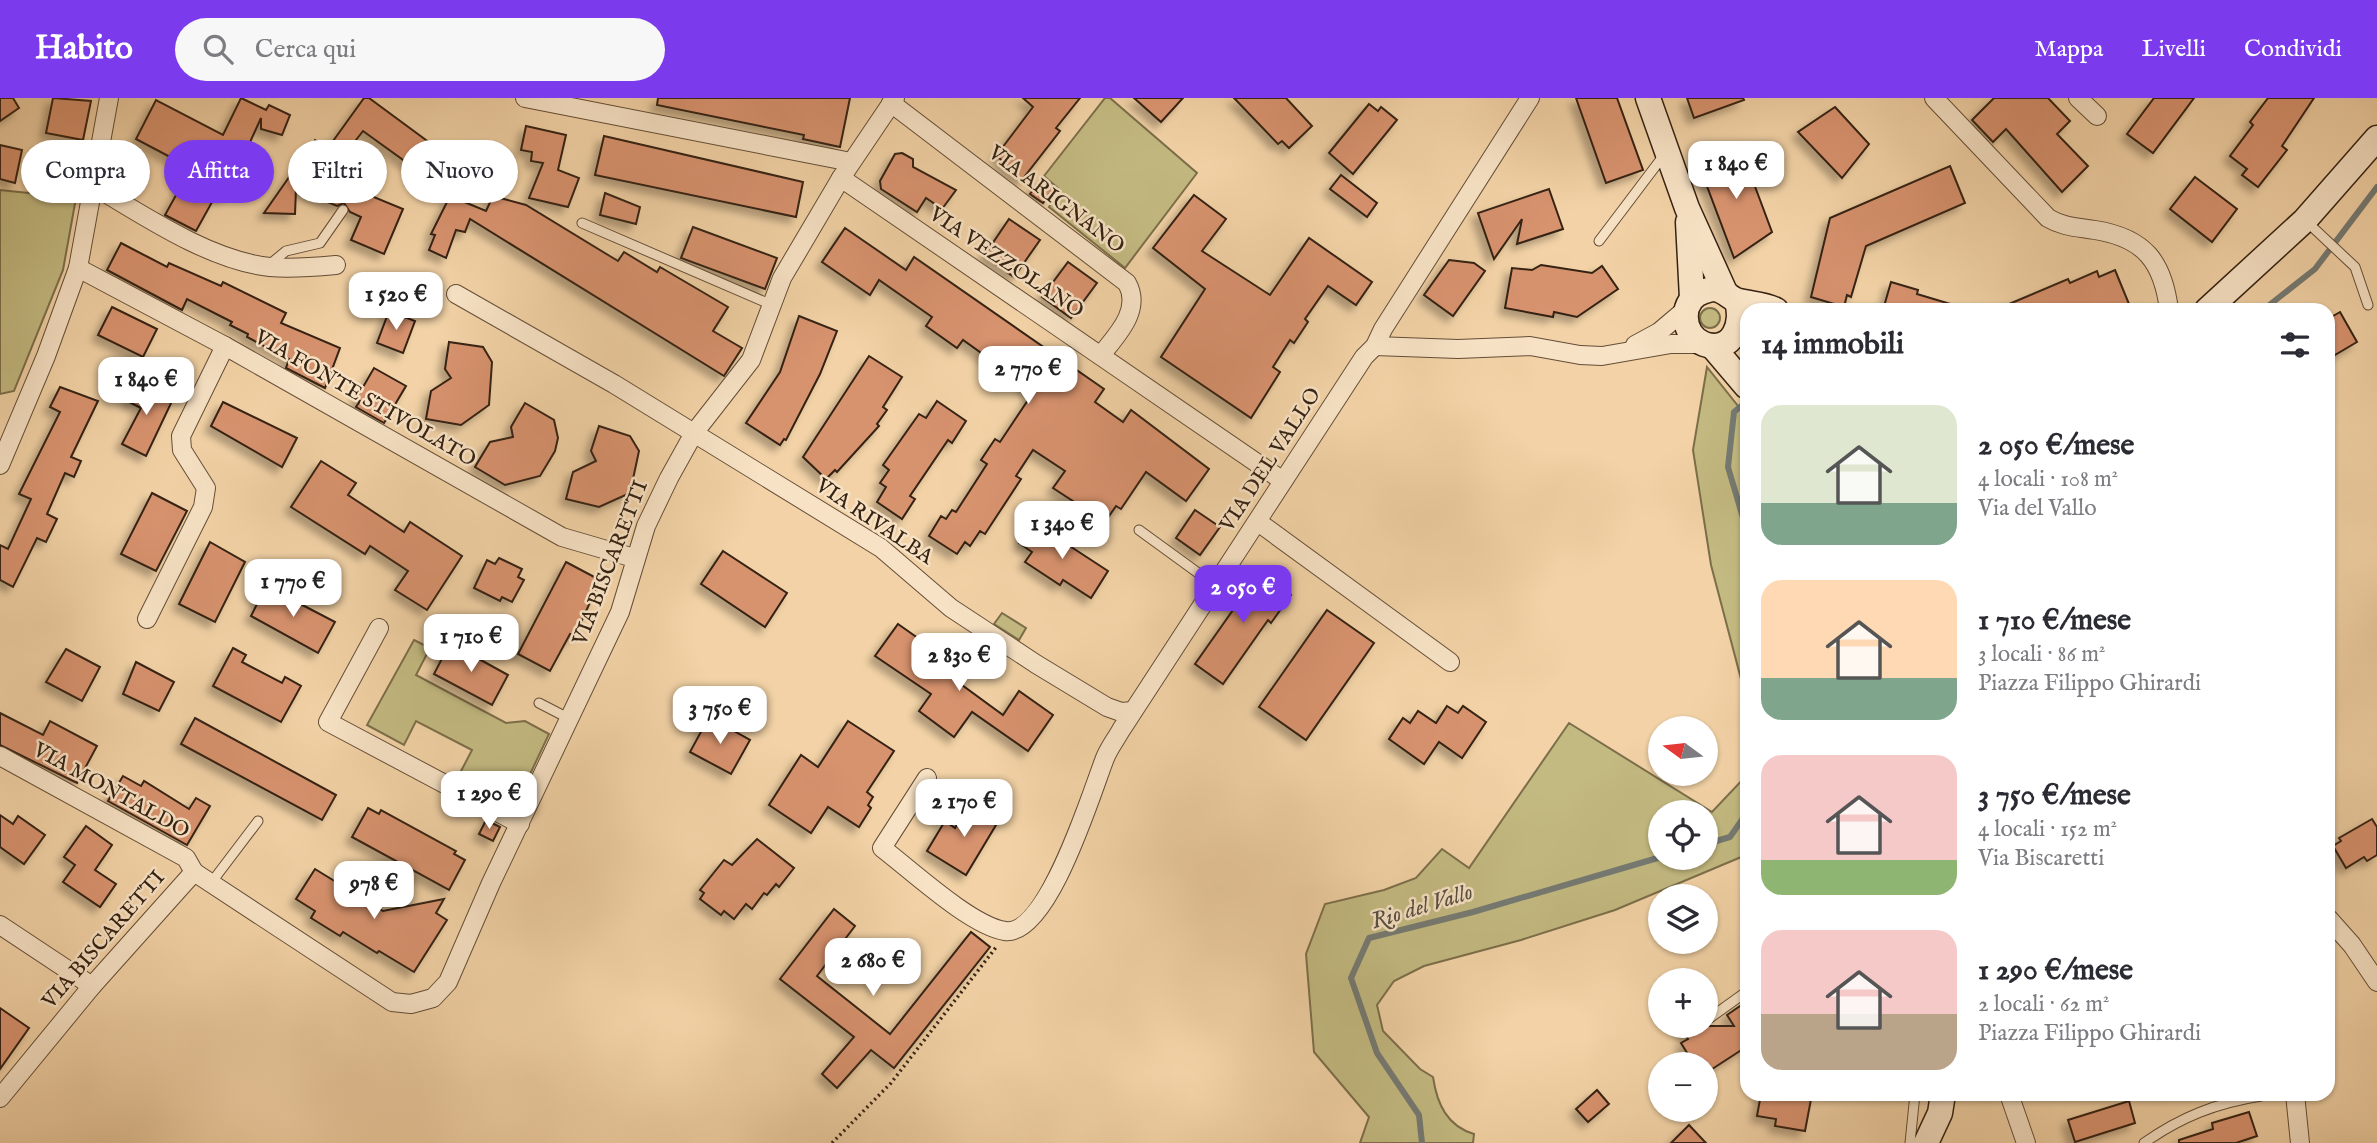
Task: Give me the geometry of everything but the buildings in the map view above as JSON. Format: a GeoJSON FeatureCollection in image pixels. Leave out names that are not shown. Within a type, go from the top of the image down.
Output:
{"type":"FeatureCollection","features":[{"type":"Feature","properties":{"kind":"main road"},"geometry":{"type":"LineString","coordinates":[[1648,98],[1728,324],[1740,372]]}},
{"type":"Feature","properties":{"kind":"main road"},"geometry":{"type":"LineString","coordinates":[[2216,303],[2313,227],[2377,138]]}},
{"type":"Feature","properties":{"kind":"main road"},"geometry":{"type":"LineString","coordinates":[[1687,208],[1689,304],[1685,324],[1692,337],[1728,324]]}},
{"type":"Feature","properties":{"kind":"main road"},"geometry":{"type":"LineString","coordinates":[[1689,304],[1702,291],[1714,289],[1728,324]]}},
{"type":"Feature","properties":{"kind":"main road"},"geometry":{"type":"LineString","coordinates":[[1926,1143],[1940,1112],[1942,1101]]}},
{"type":"Feature","properties":{"kind":"street"},"geometry":{"type":"LineString","coordinates":[[102,140],[109,98]]}},
{"type":"Feature","properties":{"kind":"street"},"geometry":{"type":"LineString","coordinates":[[525,98],[851,162]]}},
{"type":"Feature","properties":{"kind":"street","name":"VIA DEL VALLO"},"geometry":{"type":"LineString","coordinates":[[1008,932],[1028,924],[1067,861],[1107,755],[1133,711],[1364,356],[1376,346],[1530,98]]}},
{"type":"Feature","properties":{"kind":"street"},"geometry":{"type":"LineString","coordinates":[[1934,98],[2048,218],[2066,227],[2107,232],[2124,239],[2152,258],[2165,280],[2168,303]]}},
{"type":"Feature","properties":{"kind":"street"},"geometry":{"type":"LineString","coordinates":[[2078,98],[2096,116]]}},
{"type":"Feature","properties":{"kind":"street","name":"VIA BISCARETTI"},"geometry":{"type":"LineString","coordinates":[[0,1098],[92,986],[194,872],[392,1002],[411,1004],[433,998],[448,982],[620,612],[634,558],[646,526],[694,433],[751,360],[782,278],[841,178],[893,100]]}},
{"type":"Feature","properties":{"kind":"street","name":"VIA ARIGNANO"},"geometry":{"type":"LineString","coordinates":[[893,100],[1127,283],[1133,298],[1131,311],[1101,355]]}},
{"type":"Feature","properties":{"kind":"street","name":"VIA VEZZOLANO"},"geometry":{"type":"LineString","coordinates":[[841,178],[1283,481]]}},
{"type":"Feature","properties":{"kind":"street"},"geometry":{"type":"LineString","coordinates":[[0,465],[8,422],[46,356],[78,268],[91,203]]}},
{"type":"Feature","properties":{"kind":"street"},"geometry":{"type":"LineString","coordinates":[[122,203],[215,252],[268,267],[335,265]]}},
{"type":"Feature","properties":{"kind":"street","name":"VIA FONTE STIVOLATO"},"geometry":{"type":"LineString","coordinates":[[78,268],[225,346],[562,537],[634,558]]}},
{"type":"Feature","properties":{"kind":"street","name":"VIA RIVALBA"},"geometry":{"type":"LineString","coordinates":[[456,295],[694,433],[881,548],[951,608],[1107,707],[1121,712],[1133,711]]}},
{"type":"Feature","properties":{"kind":"street"},"geometry":{"type":"LineString","coordinates":[[1622,351],[1659,332],[1689,304]]}},
{"type":"Feature","properties":{"kind":"street"},"geometry":{"type":"LineString","coordinates":[[1376,346],[1458,349],[1530,346],[1591,356],[1671,344],[1728,324]]}},
{"type":"Feature","properties":{"kind":"street"},"geometry":{"type":"LineString","coordinates":[[147,619],[203,507],[206,488],[182,450],[181,436],[225,346]]}},
{"type":"Feature","properties":{"kind":"street"},"geometry":{"type":"LineString","coordinates":[[1258,522],[1450,662]]}},
{"type":"Feature","properties":{"kind":"street"},"geometry":{"type":"LineString","coordinates":[[379,628],[328,722],[520,824]]}},
{"type":"Feature","properties":{"kind":"street","name":"VIA MONTALDO"},"geometry":{"type":"LineString","coordinates":[[0,756],[186,858],[194,872]]}},
{"type":"Feature","properties":{"kind":"street"},"geometry":{"type":"LineString","coordinates":[[927,778],[882,848],[983,924],[1008,932]]}},
{"type":"Feature","properties":{"kind":"street"},"geometry":{"type":"LineString","coordinates":[[0,925],[92,986]]}},
{"type":"Feature","properties":{"kind":"street"},"geometry":{"type":"LineString","coordinates":[[2335,926],[2352,945],[2377,982]]}},
{"type":"Feature","properties":{"kind":"street"},"geometry":{"type":"LineString","coordinates":[[2011,1101],[2026,1143]]}},
{"type":"Feature","properties":{"kind":"street"},"geometry":{"type":"LineString","coordinates":[[2296,1101],[2300,1143]]}},
{"type":"Feature","properties":{"kind":"lane"},"geometry":{"type":"LineString","coordinates":[[1599,241],[1667,151]]}},
{"type":"Feature","properties":{"kind":"lane"},"geometry":{"type":"LineString","coordinates":[[268,267],[286,251],[320,243],[343,210]]}},
{"type":"Feature","properties":{"kind":"lane"},"geometry":{"type":"LineString","coordinates":[[582,223],[772,305]]}},
{"type":"Feature","properties":{"kind":"lane"},"geometry":{"type":"LineString","coordinates":[[2313,227],[2355,268],[2368,304]]}},
{"type":"Feature","properties":{"kind":"lane"},"geometry":{"type":"LineString","coordinates":[[1139,530],[1216,586]]}},
{"type":"Feature","properties":{"kind":"lane"},"geometry":{"type":"LineString","coordinates":[[539,703],[570,719]]}},
{"type":"Feature","properties":{"kind":"lane"},"geometry":{"type":"LineString","coordinates":[[211,883],[258,821]]}},
{"type":"Feature","properties":{"kind":"lane"},"geometry":{"type":"LineString","coordinates":[[1718,1012],[1740,996]]}},
{"type":"Feature","properties":{"kind":"lane"},"geometry":{"type":"LineString","coordinates":[[1910,1143],[1914,1101]]}},
{"type":"Feature","properties":{"kind":"lane"},"geometry":{"type":"LineString","coordinates":[[2144,1143],[2173,1122],[2229,1101]]}},
{"type":"Feature","properties":{"kind":"path"},"geometry":{"type":"LineString","coordinates":[[832,1143],[891,1083],[1008,932]]}},
{"type":"Feature","properties":{"kind":"shaded area"},"geometry":{"type":"Polygon","coordinates":[[[1105,98],[1110,98],[1197,173],[1125,268],[1049,207],[1060,190],[1044,176],[1105,98]]]}},
{"type":"Feature","properties":{"kind":"shaded area"},"geometry":{"type":"Polygon","coordinates":[[[0,190],[21,192],[21,203],[75,203],[63,270],[14,391],[0,394],[0,190]]]}},
{"type":"Feature","properties":{"kind":"shaded area"},"geometry":{"type":"Polygon","coordinates":[[[1706,308],[1714,308],[1720,318],[1714,328],[1706,328],[1700,322],[1700,314],[1706,308]]]}},
{"type":"Feature","properties":{"kind":"shaded area"},"geometry":{"type":"Polygon","coordinates":[[[1707,367],[1740,408],[1740,675],[1711,565],[1693,450],[1707,367]]]}},
{"type":"Feature","properties":{"kind":"shaded area"},"geometry":{"type":"Polygon","coordinates":[[[1002,613],[1026,628],[1019,640],[994,624],[1002,613]]]}},
{"type":"Feature","properties":{"kind":"shaded area"},"geometry":{"type":"Polygon","coordinates":[[[414,640],[430,648],[416,675],[506,723],[525,721],[549,734],[514,808],[459,775],[472,750],[416,721],[404,745],[367,725],[414,640]]]}},
{"type":"Feature","properties":{"kind":"shaded area"},"geometry":{"type":"Polygon","coordinates":[[[1569,723],[1648,772],[1648,786],[1670,786],[1693,800],[1648,800],[1648,870],[1710,870],[1677,884],[1648,884],[1648,896],[1615,910],[1521,940],[1424,966],[1394,981],[1377,1005],[1383,1031],[1420,1069],[1433,1077],[1437,1096],[1445,1113],[1457,1126],[1474,1134],[1473,1143],[1360,1143],[1369,1117],[1314,1052],[1306,954],[1325,904],[1384,890],[1416,878],[1442,849],[1469,868],[1569,723]]]}},
{"type":"Feature","properties":{"kind":"shaded area"},"geometry":{"type":"Polygon","coordinates":[[[1740,782],[1740,858],[1718,867],[1718,806],[1740,782]]]}},
{"type":"Feature","properties":{"kind":"waterway","name":"Rio del Vallo"},"geometry":{"type":"LineString","coordinates":[[2272,303],[2315,269],[2377,187]]}},
{"type":"Feature","properties":{"kind":"waterway","name":"Rio del Vallo"},"geometry":{"type":"LineString","coordinates":[[1740,407],[1734,412],[1728,467],[1740,508]]}},
{"type":"Feature","properties":{"kind":"waterway","name":"Rio del Vallo"},"geometry":{"type":"LineString","coordinates":[[1718,840],[1730,837],[1740,823]]}},
{"type":"Feature","properties":{"kind":"waterway","name":"Rio del Vallo"},"geometry":{"type":"LineString","coordinates":[[1422,1143],[1419,1115],[1377,1053],[1351,978],[1369,938],[1473,912],[1648,861]]}}]}
